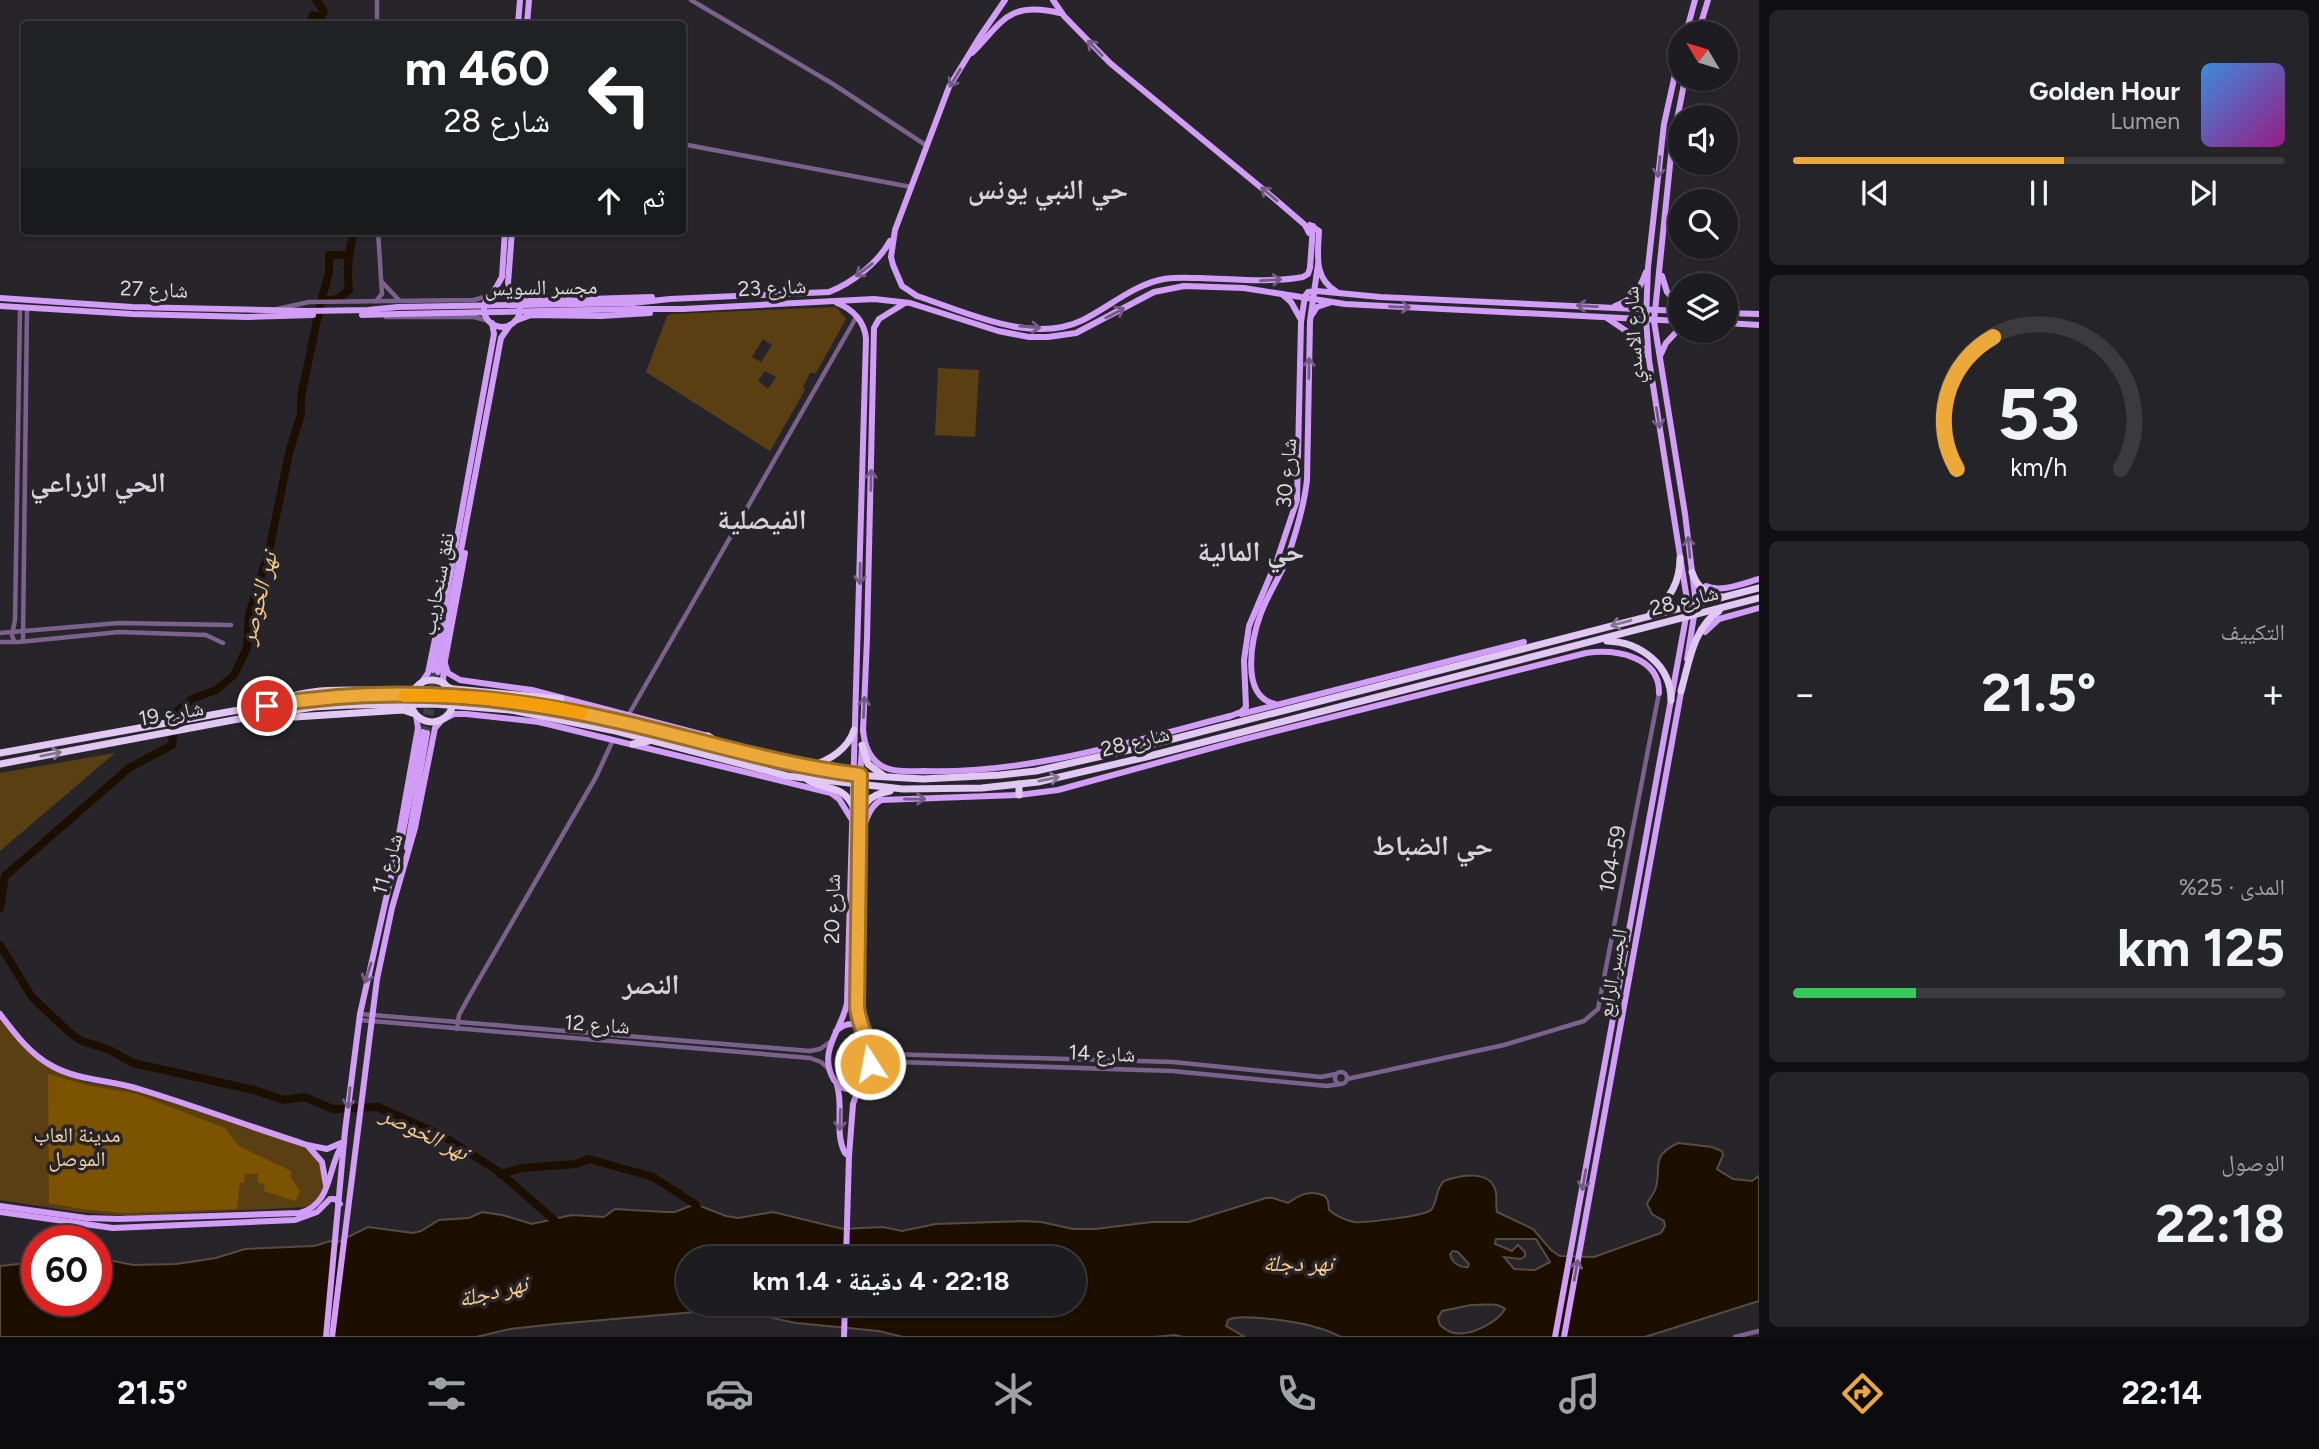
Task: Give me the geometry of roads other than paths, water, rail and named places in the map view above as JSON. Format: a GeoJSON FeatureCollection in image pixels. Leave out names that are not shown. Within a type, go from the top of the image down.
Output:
{"type":"FeatureCollection","features":[{"type":"Feature","properties":{"kind":"highway"},"geometry":{"type":"LineString","coordinates":[[1646,616],[1658,608],[1671,592],[1677,579],[1679,558]]}},
{"type":"Feature","properties":{"kind":"highway"},"geometry":{"type":"LineString","coordinates":[[1692,572],[1702,590],[1728,597]]}},
{"type":"Feature","properties":{"kind":"highway","name":"شارع 28"},"geometry":{"type":"LineString","coordinates":[[512,705],[623,722],[800,766],[856,775],[944,779],[1019,770],[1142,747],[1208,726],[1522,645],[1759,589]]}},
{"type":"Feature","properties":{"kind":"highway","name":"شارع 28"},"geometry":{"type":"LineString","coordinates":[[512,705],[765,771],[804,778],[903,789],[1019,784],[1212,744],[1759,598]]}},
{"type":"Feature","properties":{"kind":"highway"},"geometry":{"type":"LineString","coordinates":[[1681,691],[1700,632],[1716,613],[1732,606]]}},
{"type":"Feature","properties":{"kind":"highway"},"geometry":{"type":"LineString","coordinates":[[1585,643],[1617,642],[1644,652],[1665,673],[1671,689],[1671,700]]}},
{"type":"Feature","properties":{"kind":"highway"},"geometry":{"type":"LineString","coordinates":[[267,706],[292,695],[405,691],[435,680],[454,689],[561,699]]}},
{"type":"Feature","properties":{"kind":"highway"},"geometry":{"type":"LineString","coordinates":[[416,714],[411,700],[419,685]]}},
{"type":"Feature","properties":{"kind":"highway"},"geometry":{"type":"LineString","coordinates":[[295,717],[403,710],[428,722],[443,719],[453,705],[452,694],[446,685]]}},
{"type":"Feature","properties":{"kind":"highway"},"geometry":{"type":"LineString","coordinates":[[349,701],[435,696],[512,705]]}},
{"type":"Feature","properties":{"kind":"highway","name":"شارع 19"},"geometry":{"type":"LineString","coordinates":[[0,764],[102,744],[267,706],[349,701]]}},
{"type":"Feature","properties":{"kind":"highway","name":"شارع 19"},"geometry":{"type":"LineString","coordinates":[[0,754],[233,715],[243,718],[349,701]]}},
{"type":"Feature","properties":{"kind":"highway"},"geometry":{"type":"LineString","coordinates":[[243,718],[267,722]]}},
{"type":"Feature","properties":{"kind":"highway"},"geometry":{"type":"LineString","coordinates":[[800,766],[816,765],[830,759],[858,730]]}},
{"type":"Feature","properties":{"kind":"highway"},"geometry":{"type":"LineString","coordinates":[[708,736],[729,749]]}},
{"type":"Feature","properties":{"kind":"highway"},"geometry":{"type":"LineString","coordinates":[[632,744],[654,741]]}},
{"type":"Feature","properties":{"kind":"highway"},"geometry":{"type":"LineString","coordinates":[[862,745],[868,764],[888,777]]}},
{"type":"Feature","properties":{"kind":"highway"},"geometry":{"type":"LineString","coordinates":[[1142,747],[1146,757]]}},
{"type":"Feature","properties":{"kind":"highway"},"geometry":{"type":"LineString","coordinates":[[856,775],[857,785]]}},
{"type":"Feature","properties":{"kind":"highway"},"geometry":{"type":"LineString","coordinates":[[804,778],[817,785],[841,791],[848,796],[854,808]]}},
{"type":"Feature","properties":{"kind":"highway"},"geometry":{"type":"LineString","coordinates":[[1019,784],[1019,795]]}},
{"type":"Feature","properties":{"kind":"highway"},"geometry":{"type":"LineString","coordinates":[[857,824],[870,797],[903,789]]}},
{"type":"Feature","properties":{"kind":"main road"},"geometry":{"type":"LineString","coordinates":[[518,21],[520,0]]}},
{"type":"Feature","properties":{"kind":"main road"},"geometry":{"type":"LineString","coordinates":[[527,21],[528,0]]}},
{"type":"Feature","properties":{"kind":"main road"},"geometry":{"type":"LineString","coordinates":[[1005,0],[983,31],[948,91],[895,230],[891,261],[904,289],[917,296],[999,322],[1031,327],[1062,327],[1081,321],[1158,280],[1182,278],[1245,284],[1331,303],[1668,321]]}},
{"type":"Feature","properties":{"kind":"main road"},"geometry":{"type":"LineString","coordinates":[[1053,0],[1064,16],[1110,62],[1298,219],[1308,230],[1311,244]]}},
{"type":"Feature","properties":{"kind":"main road"},"geometry":{"type":"LineString","coordinates":[[1689,21],[1695,0]]}},
{"type":"Feature","properties":{"kind":"main road"},"geometry":{"type":"LineString","coordinates":[[1702,21],[1708,0]]}},
{"type":"Feature","properties":{"kind":"main road"},"geometry":{"type":"LineString","coordinates":[[967,59],[985,40],[1004,13],[1014,6],[1040,4],[1064,16]]}},
{"type":"Feature","properties":{"kind":"main road","name":"شارع الاسدي"},"geometry":{"type":"LineString","coordinates":[[1671,91],[1664,124],[1648,267],[1646,319],[1649,360],[1670,481],[1679,558],[1692,605]]}},
{"type":"Feature","properties":{"kind":"main road","name":"شارع الاسدي"},"geometry":{"type":"LineString","coordinates":[[1683,91],[1672,145],[1654,321],[1685,514],[1692,572],[1690,616]]}},
{"type":"Feature","properties":{"kind":"main road"},"geometry":{"type":"LineString","coordinates":[[1298,219],[1319,231],[1318,270],[1333,290],[1342,293]]}},
{"type":"Feature","properties":{"kind":"main road"},"geometry":{"type":"LineString","coordinates":[[1245,284],[1305,276],[1310,268],[1313,226]]}},
{"type":"Feature","properties":{"kind":"main road","name":"شارع 23"},"geometry":{"type":"LineString","coordinates":[[685,298],[819,293],[841,286],[884,251],[895,230]]}},
{"type":"Feature","properties":{"kind":"main road"},"geometry":{"type":"LineString","coordinates":[[446,685],[443,680],[445,665],[470,524],[468,502],[494,334],[484,310],[502,277],[505,235]]}},
{"type":"Feature","properties":{"kind":"main road"},"geometry":{"type":"LineString","coordinates":[[419,685],[427,677],[468,502],[501,338],[518,316],[519,305],[508,283],[512,235]]}},
{"type":"Feature","properties":{"kind":"main road"},"geometry":{"type":"LineString","coordinates":[[1313,290],[1318,264]]}},
{"type":"Feature","properties":{"kind":"main road"},"geometry":{"type":"LineString","coordinates":[[1611,308],[1629,301],[1636,294],[1648,267]]}},
{"type":"Feature","properties":{"kind":"main road"},"geometry":{"type":"LineString","coordinates":[[1661,268],[1668,293]]}},
{"type":"Feature","properties":{"kind":"main road"},"geometry":{"type":"LineString","coordinates":[[1304,297],[1315,280]]}},
{"type":"Feature","properties":{"kind":"main road","name":"شارع 23"},"geometry":{"type":"LineString","coordinates":[[683,309],[863,299],[910,303],[998,331],[1029,337],[1063,336],[1082,330],[1165,288],[1245,284]]}},
{"type":"Feature","properties":{"kind":"main road"},"geometry":{"type":"LineString","coordinates":[[1304,297],[1307,292],[1313,290],[1611,308],[1668,308]]}},
{"type":"Feature","properties":{"kind":"main road"},"geometry":{"type":"LineString","coordinates":[[492,294],[503,291],[527,301],[660,296],[685,298]]}},
{"type":"Feature","properties":{"kind":"main road"},"geometry":{"type":"LineString","coordinates":[[1277,292],[1292,302],[1301,322]]}},
{"type":"Feature","properties":{"kind":"main road","name":"شارع 30"},"geometry":{"type":"LineString","coordinates":[[1280,704],[1264,700],[1255,690],[1252,655],[1261,612],[1286,560],[1304,502],[1307,480],[1310,321],[1304,297]]}},
{"type":"Feature","properties":{"kind":"main road","name":"شارع 30"},"geometry":{"type":"LineString","coordinates":[[1228,717],[1246,707],[1243,666],[1250,626],[1277,560],[1297,500],[1301,322],[1304,297]]}},
{"type":"Feature","properties":{"kind":"main road","name":"شارع 27"},"geometry":{"type":"LineString","coordinates":[[0,298],[132,307],[277,309],[307,313]]}},
{"type":"Feature","properties":{"kind":"main road","name":"مجسر السويس"},"geometry":{"type":"LineString","coordinates":[[633,306],[685,298]]}},
{"type":"Feature","properties":{"kind":"main road"},"geometry":{"type":"LineString","coordinates":[[833,302],[844,306],[860,320],[865,328],[866,339],[856,775]]}},
{"type":"Feature","properties":{"kind":"main road"},"geometry":{"type":"LineString","coordinates":[[856,775],[862,745],[858,730],[867,639],[874,326],[878,319],[898,305],[910,303]]}},
{"type":"Feature","properties":{"kind":"main road"},"geometry":{"type":"LineString","coordinates":[[1310,321],[1315,308],[1331,303]]}},
{"type":"Feature","properties":{"kind":"main road","name":"شارع 27"},"geometry":{"type":"LineString","coordinates":[[0,306],[248,317],[307,313]]}},
{"type":"Feature","properties":{"kind":"main road","name":"مجسر السويس"},"geometry":{"type":"LineString","coordinates":[[399,307],[633,306],[683,309]]}},
{"type":"Feature","properties":{"kind":"main road"},"geometry":{"type":"LineString","coordinates":[[307,313],[369,313],[399,307]]}},
{"type":"Feature","properties":{"kind":"main road"},"geometry":{"type":"LineString","coordinates":[[490,322],[501,327],[531,316],[601,316],[683,309]]}},
{"type":"Feature","properties":{"kind":"main road"},"geometry":{"type":"LineString","coordinates":[[1738,313],[1759,314]]}},
{"type":"Feature","properties":{"kind":"main road"},"geometry":{"type":"LineString","coordinates":[[1605,317],[1635,337],[1649,360]]}},
{"type":"Feature","properties":{"kind":"main road"},"geometry":{"type":"LineString","coordinates":[[998,331],[999,322]]}},
{"type":"Feature","properties":{"kind":"main road"},"geometry":{"type":"LineString","coordinates":[[1738,324],[1759,325]]}},
{"type":"Feature","properties":{"kind":"main road"},"geometry":{"type":"LineString","coordinates":[[1660,361],[1668,341]]}},
{"type":"Feature","properties":{"kind":"main road","name":"نفق سنحاريب"},"geometry":{"type":"LineString","coordinates":[[436,671],[468,502]]}},
{"type":"Feature","properties":{"kind":"main road"},"geometry":{"type":"LineString","coordinates":[[1706,586],[1713,589],[1722,588],[1759,579]]}},
{"type":"Feature","properties":{"kind":"main road"},"geometry":{"type":"LineString","coordinates":[[1705,632],[1722,617],[1759,608]]}},
{"type":"Feature","properties":{"kind":"main road","name":"الجسر الرابع"},"geometry":{"type":"LineString","coordinates":[[1564,1337],[1672,741],[1681,717],[1681,691],[1690,616]]}},
{"type":"Feature","properties":{"kind":"main road","name":"الجسر الرابع"},"geometry":{"type":"LineString","coordinates":[[1555,1337],[1671,700],[1690,616]]}},
{"type":"Feature","properties":{"kind":"main road"},"geometry":{"type":"LineString","coordinates":[[1358,707],[1596,651],[1640,660],[1655,676],[1660,694]]}},
{"type":"Feature","properties":{"kind":"main road"},"geometry":{"type":"LineString","coordinates":[[430,662],[429,669],[434,673],[440,673],[445,665]]}},
{"type":"Feature","properties":{"kind":"main road"},"geometry":{"type":"LineString","coordinates":[[445,665],[447,673],[454,678],[532,690],[708,736]]}},
{"type":"Feature","properties":{"kind":"main road"},"geometry":{"type":"LineString","coordinates":[[858,730],[868,751],[881,765],[899,770],[1019,770],[1208,726],[1228,717],[1280,704],[1354,689]]}},
{"type":"Feature","properties":{"kind":"main road","name":"شارع 11"},"geometry":{"type":"LineString","coordinates":[[342,1207],[356,1132],[371,1018],[392,908],[419,809],[425,734],[416,714]]}},
{"type":"Feature","properties":{"kind":"main road"},"geometry":{"type":"LineString","coordinates":[[443,719],[454,714],[530,721],[834,794],[857,824]]}},
{"type":"Feature","properties":{"kind":"main road","name":"شارع 11"},"geometry":{"type":"LineString","coordinates":[[342,1207],[345,1131],[359,1017],[425,734],[443,719]]}},
{"type":"Feature","properties":{"kind":"main road"},"geometry":{"type":"LineString","coordinates":[[1672,741],[1681,741]]}},
{"type":"Feature","properties":{"kind":"main road"},"geometry":{"type":"LineString","coordinates":[[859,852],[869,813],[881,800],[1019,795],[1087,783],[1212,744]]}},
{"type":"Feature","properties":{"kind":"main road","name":"شارع 20"},"geometry":{"type":"LineString","coordinates":[[857,785],[854,808],[859,852],[857,1007],[864,1031]]}},
{"type":"Feature","properties":{"kind":"main road","name":"شارع 20"},"geometry":{"type":"LineString","coordinates":[[836,1031],[847,1003],[857,785]]}},
{"type":"Feature","properties":{"kind":"main road"},"geometry":{"type":"LineString","coordinates":[[0,1014],[28,1048],[59,1070],[139,1089],[327,1149],[345,1140]]}},
{"type":"Feature","properties":{"kind":"main road"},"geometry":{"type":"LineString","coordinates":[[846,1246],[853,1104],[867,1075],[871,1058],[870,1045],[864,1031],[852,1025],[843,1026],[836,1031],[828,1059],[840,1102],[840,1142],[849,1156]]}},
{"type":"Feature","properties":{"kind":"main road"},"geometry":{"type":"LineString","coordinates":[[836,1082],[848,1089],[861,1084]]}},
{"type":"Feature","properties":{"kind":"main road"},"geometry":{"type":"LineString","coordinates":[[0,1212],[113,1228],[304,1212],[319,1203],[338,1151],[345,1140]]}},
{"type":"Feature","properties":{"kind":"main road"},"geometry":{"type":"LineString","coordinates":[[307,1144],[322,1161],[326,1188]]}},
{"type":"Feature","properties":{"kind":"main road"},"geometry":{"type":"LineString","coordinates":[[0,1206],[86,1218],[299,1219],[317,1212],[330,1199],[335,1199],[342,1207],[332,1337]]}},
{"type":"Feature","properties":{"kind":"main road"},"geometry":{"type":"LineString","coordinates":[[326,1337],[342,1207]]}},
{"type":"Feature","properties":{"kind":"main road"},"geometry":{"type":"LineString","coordinates":[[844,1337],[845,1316]]}},
{"type":"Feature","properties":{"kind":"street"},"geometry":{"type":"LineString","coordinates":[[377,0],[377,21]]}},
{"type":"Feature","properties":{"kind":"street"},"geometry":{"type":"LineString","coordinates":[[691,0],[833,84],[927,146]]}},
{"type":"Feature","properties":{"kind":"street"},"geometry":{"type":"LineString","coordinates":[[686,145],[911,187]]}},
{"type":"Feature","properties":{"kind":"street"},"geometry":{"type":"LineString","coordinates":[[374,301],[382,296],[378,235]]}},
{"type":"Feature","properties":{"kind":"street"},"geometry":{"type":"LineString","coordinates":[[381,280],[399,307]]}},
{"type":"Feature","properties":{"kind":"street"},"geometry":{"type":"LineString","coordinates":[[277,309],[309,302],[374,301],[399,307],[474,300],[492,294]]}},
{"type":"Feature","properties":{"kind":"street"},"geometry":{"type":"LineString","coordinates":[[14,640],[12,635],[24,308]]}},
{"type":"Feature","properties":{"kind":"street"},"geometry":{"type":"LineString","coordinates":[[23,640],[24,308]]}},
{"type":"Feature","properties":{"kind":"street"},"geometry":{"type":"LineString","coordinates":[[369,313],[398,318],[474,317],[490,322]]}},
{"type":"Feature","properties":{"kind":"street"},"geometry":{"type":"LineString","coordinates":[[629,714],[854,321],[860,320]]}},
{"type":"Feature","properties":{"kind":"street"},"geometry":{"type":"LineString","coordinates":[[0,633],[119,622],[231,625]]}},
{"type":"Feature","properties":{"kind":"street"},"geometry":{"type":"LineString","coordinates":[[176,624],[176,634]]}},
{"type":"Feature","properties":{"kind":"street"},"geometry":{"type":"LineString","coordinates":[[0,642],[119,632],[209,635],[223,643]]}},
{"type":"Feature","properties":{"kind":"street","name":"104-59"},"geometry":{"type":"LineString","coordinates":[[1348,1079],[1504,1045],[1581,1021],[1596,1012],[1601,1004],[1660,694]]}},
{"type":"Feature","properties":{"kind":"street"},"geometry":{"type":"LineString","coordinates":[[457,1029],[457,1022],[470,995],[596,777],[612,740]]}},
{"type":"Feature","properties":{"kind":"street","name":"شارع 12"},"geometry":{"type":"LineString","coordinates":[[359,1017],[671,1038],[810,1051],[820,1049],[831,1042]]}},
{"type":"Feature","properties":{"kind":"street","name":"شارع 12"},"geometry":{"type":"LineString","coordinates":[[371,1018],[457,1029],[810,1058],[821,1062],[830,1070]]}},
{"type":"Feature","properties":{"kind":"street"},"geometry":{"type":"LineString","coordinates":[[576,1031],[576,1038]]}},
{"type":"Feature","properties":{"kind":"street"},"geometry":{"type":"LineString","coordinates":[[671,1038],[671,1046]]}},
{"type":"Feature","properties":{"kind":"street","name":"شارع 14"},"geometry":{"type":"LineString","coordinates":[[870,1045],[886,1054],[1174,1062],[1321,1077],[1336,1074]]}},
{"type":"Feature","properties":{"kind":"street","name":"شارع 14"},"geometry":{"type":"LineString","coordinates":[[867,1075],[880,1064],[898,1062],[1172,1071],[1314,1085],[1340,1084]]}},
{"type":"Feature","properties":{"kind":"street"},"geometry":{"type":"LineString","coordinates":[[1343,1072],[1348,1079],[1340,1084],[1336,1081],[1336,1074],[1343,1072]]}},
{"type":"Feature","properties":{"kind":"street"},"geometry":{"type":"LineString","coordinates":[[1735,1337],[1759,1331]]}},
{"type":"Feature","properties":{"kind":"water","name":"نهر دجلة"},"geometry":{"type":"Polygon","coordinates":[[[1678,1143],[1712,1147],[1722,1151],[1723,1155],[1717,1169],[1733,1179],[1752,1181],[1759,1176],[1759,1301],[1645,1337],[1341,1337],[1307,1325],[1245,1317],[1228,1320],[1226,1326],[1245,1337],[903,1337],[879,1331],[796,1323],[763,1316],[1086,1316],[1086,1246],[676,1246],[676,1314],[510,1329],[476,1337],[0,1337],[0,1266],[21,1264],[21,1316],[112,1316],[112,1261],[133,1265],[176,1264],[216,1258],[245,1249],[314,1246],[331,1241],[338,1242],[368,1227],[413,1233],[439,1220],[469,1218],[482,1212],[532,1224],[572,1215],[604,1217],[615,1209],[675,1212],[695,1204],[726,1216],[738,1218],[773,1212],[843,1229],[883,1227],[902,1231],[936,1224],[1022,1221],[1073,1229],[1095,1229],[1152,1222],[1189,1222],[1266,1198],[1288,1203],[1301,1195],[1315,1193],[1325,1196],[1329,1210],[1335,1214],[1360,1222],[1394,1219],[1426,1212],[1433,1207],[1444,1181],[1457,1177],[1480,1176],[1491,1183],[1496,1192],[1497,1212],[1533,1229],[1551,1250],[1560,1256],[1594,1257],[1661,1233],[1665,1226],[1664,1221],[1652,1214],[1647,1204],[1655,1190],[1658,1164],[1663,1153],[1678,1143]],[[1496,1239],[1495,1244],[1512,1251],[1518,1245],[1525,1252],[1521,1259],[1504,1257],[1514,1269],[1535,1270],[1550,1262],[1536,1239],[1496,1239]],[[1453,1251],[1450,1254],[1453,1260],[1462,1267],[1468,1267],[1469,1264],[1458,1252],[1453,1251]],[[1471,1305],[1442,1311],[1438,1318],[1440,1325],[1451,1332],[1475,1330],[1490,1324],[1505,1309],[1498,1305],[1471,1305]]]}},
{"type":"Feature","properties":{"kind":"waterway","name":"نهر الخوصر"},"geometry":{"type":"LineString","coordinates":[[312,21],[313,15],[321,17],[324,11],[316,0]]}},
{"type":"Feature","properties":{"kind":"waterway","name":"نهر الخوصر"},"geometry":{"type":"LineString","coordinates":[[0,908],[5,876],[129,768],[172,745],[175,713],[192,699],[216,690],[234,675],[247,648],[249,614],[269,551],[289,453],[301,414],[301,397],[321,301],[337,299],[349,290],[348,260],[353,235]]}},
{"type":"Feature","properties":{"kind":"waterway","name":"نهر الخوصر"},"geometry":{"type":"LineString","coordinates":[[321,301],[329,273],[329,255],[349,255]]}},
{"type":"Feature","properties":{"kind":"waterway","name":"نهر الخوصر"},"geometry":{"type":"LineString","coordinates":[[0,945],[32,997],[82,1041],[110,1050],[133,1063],[254,1090],[284,1100],[304,1097],[333,1109],[378,1107],[443,1136],[498,1171],[561,1226]]}},
{"type":"Feature","properties":{"kind":"waterway"},"geometry":{"type":"LineString","coordinates":[[500,1174],[522,1168],[576,1164],[589,1159],[653,1177],[695,1204],[700,1213]]}},
{"type":"Feature","properties":{"kind":"tunnel"},"geometry":{"type":"LineString","coordinates":[[423,732],[433,670]]}},
{"type":"Feature","properties":{"kind":"tunnel"},"geometry":{"type":"LineString","coordinates":[[427,733],[438,672]]}},
{"type":"Feature","properties":{"kind":"district","name":"حي النبي يونس"},"geometry":{"type":"Point","coordinates":[1048,189]}},
{"type":"Feature","properties":{"kind":"district","name":"الحي الزراعي"},"geometry":{"type":"Point","coordinates":[98,482]}},
{"type":"Feature","properties":{"kind":"district","name":"الفيصلية"},"geometry":{"type":"Point","coordinates":[762,519]}},
{"type":"Feature","properties":{"kind":"district","name":"حي المالية"},"geometry":{"type":"Point","coordinates":[1251,551]}},
{"type":"Feature","properties":{"kind":"district","name":"حي الضباط"},"geometry":{"type":"Point","coordinates":[1433,845]}},
{"type":"Feature","properties":{"kind":"district","name":"النصر"},"geometry":{"type":"Point","coordinates":[651,984]}},
{"type":"Feature","properties":{"kind":"park label","name":"مدينة العاب الموصل"},"geometry":{"type":"Point","coordinates":[77,1146]}}]}
